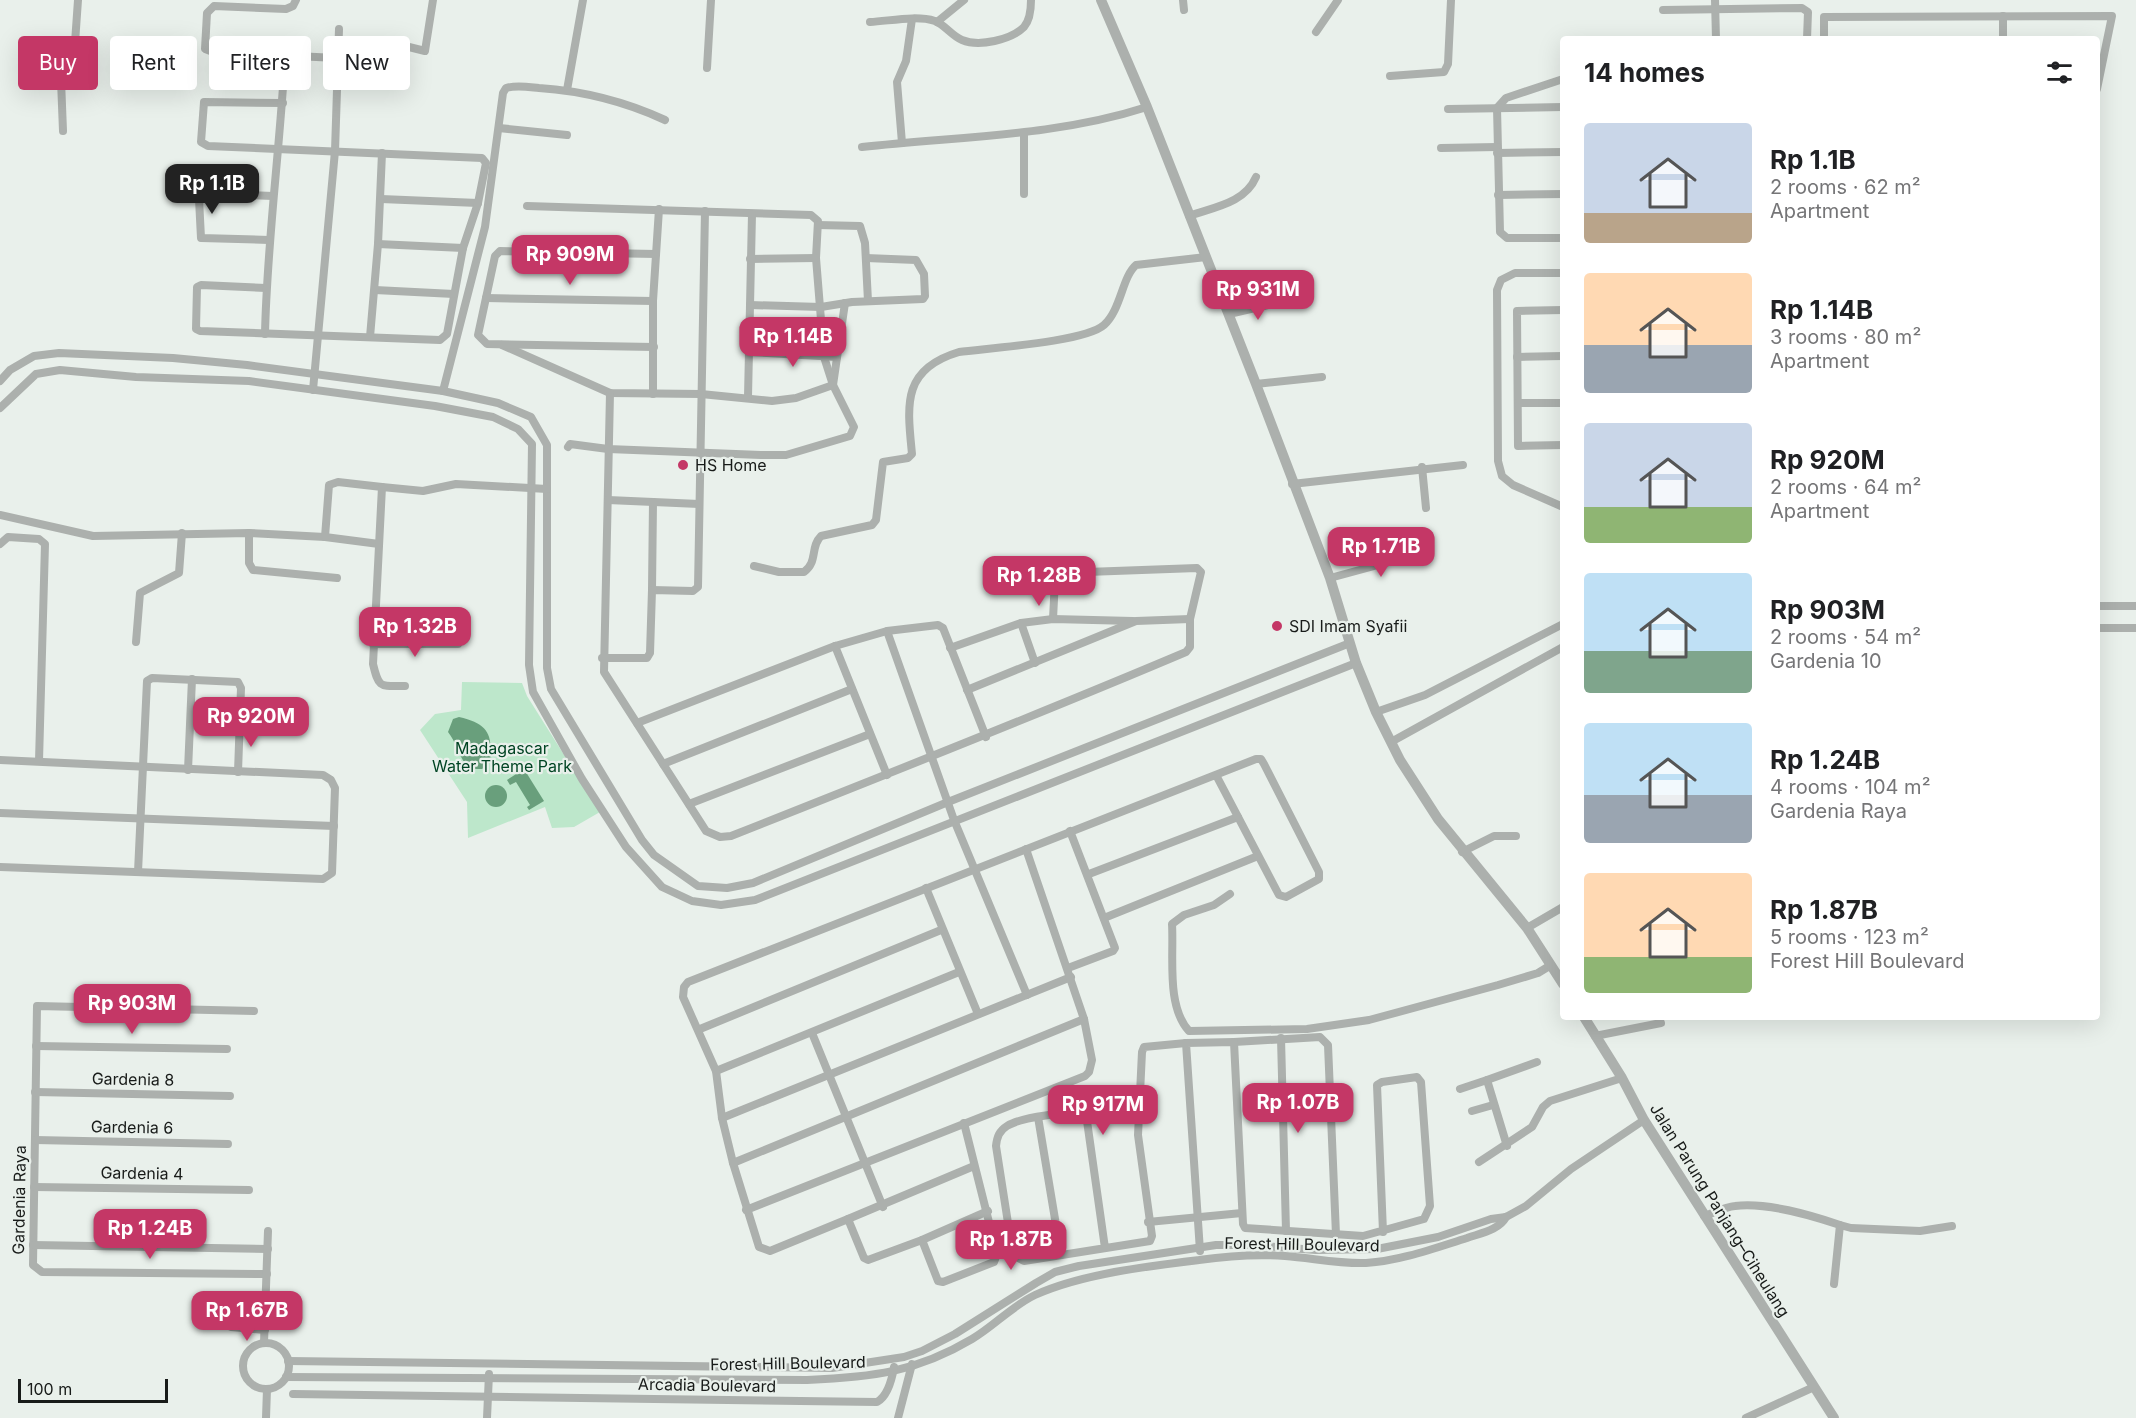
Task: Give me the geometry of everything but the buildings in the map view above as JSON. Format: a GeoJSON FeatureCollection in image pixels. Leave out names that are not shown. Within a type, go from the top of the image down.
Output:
{"type":"FeatureCollection","features":[{"type":"Feature","properties":{"kind":"street"},"geometry":{"type":"LineString","coordinates":[[63,132],[61,80],[74,57],[78,0]]}},
{"type":"Feature","properties":{"kind":"street"},"geometry":{"type":"LineString","coordinates":[[209,51],[204,46],[207,13],[214,6],[225,3],[286,9],[293,6],[296,0]]}},
{"type":"Feature","properties":{"kind":"street"},"geometry":{"type":"LineString","coordinates":[[410,47],[425,51],[433,0]]}},
{"type":"Feature","properties":{"kind":"street"},"geometry":{"type":"LineString","coordinates":[[567,90],[583,0]]}},
{"type":"Feature","properties":{"kind":"street"},"geometry":{"type":"LineString","coordinates":[[706,68],[711,0]]}},
{"type":"Feature","properties":{"kind":"street"},"geometry":{"type":"LineString","coordinates":[[937,22],[964,0]]}},
{"type":"Feature","properties":{"kind":"street"},"geometry":{"type":"LineString","coordinates":[[870,22],[912,19],[937,22],[965,41],[992,41],[1007,37],[1024,26],[1029,16],[1031,0]]}},
{"type":"Feature","properties":{"kind":"street"},"geometry":{"type":"LineString","coordinates":[[1101,0],[1147,107],[1256,384],[1292,484],[1330,578],[1356,663],[1376,712],[1431,809],[1462,852],[1527,928],[1560,979]]}},
{"type":"Feature","properties":{"kind":"street"},"geometry":{"type":"LineString","coordinates":[[1183,0],[1185,10]]}},
{"type":"Feature","properties":{"kind":"street"},"geometry":{"type":"LineString","coordinates":[[1316,32],[1338,0]]}},
{"type":"Feature","properties":{"kind":"street"},"geometry":{"type":"LineString","coordinates":[[1390,76],[1444,72],[1448,64],[1451,0]]}},
{"type":"Feature","properties":{"kind":"street"},"geometry":{"type":"LineString","coordinates":[[1663,10],[1715,5],[1802,8],[1808,12],[1808,36]]}},
{"type":"Feature","properties":{"kind":"street"},"geometry":{"type":"LineString","coordinates":[[1715,5],[1716,36]]}},
{"type":"Feature","properties":{"kind":"street"},"geometry":{"type":"LineString","coordinates":[[2003,16],[2003,36]]}},
{"type":"Feature","properties":{"kind":"street"},"geometry":{"type":"LineString","coordinates":[[1824,36],[1824,17],[2112,16],[2100,59]]}},
{"type":"Feature","properties":{"kind":"street"},"geometry":{"type":"LineString","coordinates":[[902,143],[897,82],[906,61],[912,19]]}},
{"type":"Feature","properties":{"kind":"street"},"geometry":{"type":"LineString","coordinates":[[339,29],[339,36]]}},
{"type":"Feature","properties":{"kind":"street"},"geometry":{"type":"LineString","coordinates":[[1560,80],[1506,98],[1497,108],[1500,232],[1507,238],[1560,238]]}},
{"type":"Feature","properties":{"kind":"street"},"geometry":{"type":"LineString","coordinates":[[443,391],[485,227],[503,93],[506,88],[567,90],[614,99],[665,120]]}},
{"type":"Feature","properties":{"kind":"street"},"geometry":{"type":"LineString","coordinates":[[265,334],[269,240],[280,149],[284,90]]}},
{"type":"Feature","properties":{"kind":"street"},"geometry":{"type":"LineString","coordinates":[[313,390],[335,151],[336,90]]}},
{"type":"Feature","properties":{"kind":"street"},"geometry":{"type":"LineString","coordinates":[[266,288],[201,285],[196,290],[194,325],[200,331],[440,340],[447,334],[463,248],[478,203],[486,163],[482,158],[204,145],[201,142],[202,104],[207,100],[283,103]]}},
{"type":"Feature","properties":{"kind":"street"},"geometry":{"type":"LineString","coordinates":[[861,147],[1024,133],[1115,117],[1147,107]]}},
{"type":"Feature","properties":{"kind":"street"},"geometry":{"type":"LineString","coordinates":[[1448,109],[1560,108]]}},
{"type":"Feature","properties":{"kind":"street"},"geometry":{"type":"LineString","coordinates":[[499,128],[567,135]]}},
{"type":"Feature","properties":{"kind":"street"},"geometry":{"type":"LineString","coordinates":[[1024,133],[1024,194]]}},
{"type":"Feature","properties":{"kind":"street"},"geometry":{"type":"LineString","coordinates":[[1441,148],[1560,152]]}},
{"type":"Feature","properties":{"kind":"street"},"geometry":{"type":"LineString","coordinates":[[370,337],[381,199],[382,153]]}},
{"type":"Feature","properties":{"kind":"street"},"geometry":{"type":"LineString","coordinates":[[1190,216],[1243,196],[1251,188],[1256,177]]}},
{"type":"Feature","properties":{"kind":"street"},"geometry":{"type":"LineString","coordinates":[[269,240],[201,238],[199,199],[205,193],[273,196]]}},
{"type":"Feature","properties":{"kind":"street"},"geometry":{"type":"LineString","coordinates":[[1498,195],[1560,194]]}},
{"type":"Feature","properties":{"kind":"street"},"geometry":{"type":"LineString","coordinates":[[381,199],[478,203]]}},
{"type":"Feature","properties":{"kind":"street"},"geometry":{"type":"LineString","coordinates":[[527,206],[811,215],[816,218],[818,225],[816,258],[824,357],[833,385],[854,427],[850,436],[786,455],[532,444]]}},
{"type":"Feature","properties":{"kind":"street"},"geometry":{"type":"LineString","coordinates":[[653,394],[653,301],[659,209]]}},
{"type":"Feature","properties":{"kind":"street"},"geometry":{"type":"LineString","coordinates":[[652,590],[693,591],[698,587],[705,211]]}},
{"type":"Feature","properties":{"kind":"street"},"geometry":{"type":"LineString","coordinates":[[748,397],[752,214]]}},
{"type":"Feature","properties":{"kind":"street"},"geometry":{"type":"LineString","coordinates":[[818,225],[860,226],[865,243],[868,301]]}},
{"type":"Feature","properties":{"kind":"street"},"geometry":{"type":"LineString","coordinates":[[378,244],[463,248]]}},
{"type":"Feature","properties":{"kind":"street"},"geometry":{"type":"LineString","coordinates":[[654,347],[486,344],[478,335],[495,256],[500,251],[656,254]]}},
{"type":"Feature","properties":{"kind":"street"},"geometry":{"type":"LineString","coordinates":[[754,566],[779,572],[804,572],[813,564],[816,542],[821,536],[873,525],[876,520],[883,462],[908,458],[912,454],[908,402],[914,383],[941,357],[959,352],[1079,336],[1103,327],[1113,314],[1128,284],[1130,271],[1136,265],[1206,257]]}},
{"type":"Feature","properties":{"kind":"street"},"geometry":{"type":"LineString","coordinates":[[750,259],[816,258]]}},
{"type":"Feature","properties":{"kind":"street"},"geometry":{"type":"LineString","coordinates":[[750,305],[821,307],[868,301],[923,300],[926,292],[924,274],[921,264],[916,260],[866,258]]}},
{"type":"Feature","properties":{"kind":"street"},"geometry":{"type":"LineString","coordinates":[[1560,273],[1515,273],[1501,280],[1497,290],[1498,461],[1502,476],[1513,486],[1560,506]]}},
{"type":"Feature","properties":{"kind":"street"},"geometry":{"type":"LineString","coordinates":[[375,290],[454,294]]}},
{"type":"Feature","properties":{"kind":"street"},"geometry":{"type":"LineString","coordinates":[[486,297],[653,301]]}},
{"type":"Feature","properties":{"kind":"street"},"geometry":{"type":"LineString","coordinates":[[1228,314],[1281,302]]}},
{"type":"Feature","properties":{"kind":"street"},"geometry":{"type":"LineString","coordinates":[[833,385],[845,303]]}},
{"type":"Feature","properties":{"kind":"street"},"geometry":{"type":"LineString","coordinates":[[1560,310],[1517,311],[1518,446],[1560,446]]}},
{"type":"Feature","properties":{"kind":"street"},"geometry":{"type":"LineString","coordinates":[[502,345],[610,393],[700,394],[784,400],[833,385]]}},
{"type":"Feature","properties":{"kind":"street"},"geometry":{"type":"LineString","coordinates":[[749,352],[837,357]]}},
{"type":"Feature","properties":{"kind":"street"},"geometry":{"type":"LineString","coordinates":[[0,381],[10,370],[34,356],[59,353],[173,358],[443,391],[498,403],[531,417],[547,446],[547,668],[551,689],[642,840],[668,867],[698,886],[726,888],[753,883],[948,802],[1350,643]]}},
{"type":"Feature","properties":{"kind":"street"},"geometry":{"type":"LineString","coordinates":[[1517,357],[1560,356]]}},
{"type":"Feature","properties":{"kind":"street"},"geometry":{"type":"LineString","coordinates":[[0,408],[36,374],[60,370],[136,377],[249,381],[435,406],[493,417],[519,429],[532,444],[529,664],[533,692],[582,779],[626,847],[662,887],[692,901],[721,905],[755,900],[954,820],[1293,690],[1356,663]]}},
{"type":"Feature","properties":{"kind":"street"},"geometry":{"type":"LineString","coordinates":[[1256,384],[1322,377]]}},
{"type":"Feature","properties":{"kind":"street"},"geometry":{"type":"LineString","coordinates":[[610,393],[602,658],[604,672],[706,831],[720,837],[731,836],[887,775],[931,755],[986,737],[1186,652],[1190,647],[1190,619],[1201,572],[1197,568],[1059,573],[1055,579],[1053,619]]}},
{"type":"Feature","properties":{"kind":"street"},"geometry":{"type":"LineString","coordinates":[[1518,403],[1560,403]]}},
{"type":"Feature","properties":{"kind":"street"},"geometry":{"type":"LineString","coordinates":[[1292,484],[1422,467],[1463,465]]}},
{"type":"Feature","properties":{"kind":"street"},"geometry":{"type":"LineString","coordinates":[[1422,467],[1426,508]]}},
{"type":"Feature","properties":{"kind":"street"},"geometry":{"type":"LineString","coordinates":[[325,537],[329,485],[338,482],[423,491],[456,484],[547,489]]}},
{"type":"Feature","properties":{"kind":"street"},"geometry":{"type":"LineString","coordinates":[[382,487],[373,664],[381,686],[405,686]]}},
{"type":"Feature","properties":{"kind":"street"},"geometry":{"type":"LineString","coordinates":[[608,500],[699,504]]}},
{"type":"Feature","properties":{"kind":"street"},"geometry":{"type":"LineString","coordinates":[[602,658],[649,656],[653,502]]}},
{"type":"Feature","properties":{"kind":"street"},"geometry":{"type":"LineString","coordinates":[[0,515],[52,524],[84,535],[249,533],[325,537],[379,544]]}},
{"type":"Feature","properties":{"kind":"street"},"geometry":{"type":"LineString","coordinates":[[136,642],[140,593],[179,573],[182,533]]}},
{"type":"Feature","properties":{"kind":"street"},"geometry":{"type":"LineString","coordinates":[[249,533],[249,563],[254,570],[337,578]]}},
{"type":"Feature","properties":{"kind":"street"},"geometry":{"type":"LineString","coordinates":[[0,544],[8,537],[39,539],[45,544],[39,761]]}},
{"type":"Feature","properties":{"kind":"street"},"geometry":{"type":"LineString","coordinates":[[1330,578],[1389,562],[1428,555]]}},
{"type":"Feature","properties":{"kind":"street"},"geometry":{"type":"LineString","coordinates":[[2100,606],[2136,606]]}},
{"type":"Feature","properties":{"kind":"street"},"geometry":{"type":"LineString","coordinates":[[950,648],[1021,623],[1053,619],[1136,621],[1190,619]]}},
{"type":"Feature","properties":{"kind":"street"},"geometry":{"type":"LineString","coordinates":[[967,690],[1136,621]]}},
{"type":"Feature","properties":{"kind":"street"},"geometry":{"type":"LineString","coordinates":[[1021,623],[1035,663]]}},
{"type":"Feature","properties":{"kind":"street"},"geometry":{"type":"LineString","coordinates":[[637,723],[835,646],[887,631],[940,626],[986,737]]}},
{"type":"Feature","properties":{"kind":"street"},"geometry":{"type":"LineString","coordinates":[[1376,712],[1425,695],[1560,626]]}},
{"type":"Feature","properties":{"kind":"street"},"geometry":{"type":"LineString","coordinates":[[2100,628],[2136,627]]}},
{"type":"Feature","properties":{"kind":"street"},"geometry":{"type":"LineString","coordinates":[[887,631],[954,820],[1028,995]]}},
{"type":"Feature","properties":{"kind":"street"},"geometry":{"type":"LineString","coordinates":[[373,644],[458,644]]}},
{"type":"Feature","properties":{"kind":"street"},"geometry":{"type":"LineString","coordinates":[[835,646],[887,775]]}},
{"type":"Feature","properties":{"kind":"street"},"geometry":{"type":"LineString","coordinates":[[1391,742],[1560,649]]}},
{"type":"Feature","properties":{"kind":"street"},"geometry":{"type":"LineString","coordinates":[[138,872],[141,768],[147,681],[152,678],[238,682],[241,688],[238,772]]}},
{"type":"Feature","properties":{"kind":"street"},"geometry":{"type":"LineString","coordinates":[[188,770],[192,679]]}},
{"type":"Feature","properties":{"kind":"street"},"geometry":{"type":"LineString","coordinates":[[663,764],[852,689]]}},
{"type":"Feature","properties":{"kind":"street"},"geometry":{"type":"LineString","coordinates":[[689,804],[870,734]]}},
{"type":"Feature","properties":{"kind":"street"},"geometry":{"type":"LineString","coordinates":[[974,1166],[883,1207],[770,1251],[759,1247],[746,1210],[722,1118],[716,1071],[700,1029],[683,997],[684,987],[688,982],[866,914],[975,867],[1256,759],[1261,759],[1319,872],[1319,879],[1282,897],[1216,775]]}},
{"type":"Feature","properties":{"kind":"street"},"geometry":{"type":"LineString","coordinates":[[0,760],[323,775],[331,780],[335,788],[332,873],[323,879],[0,867]]}},
{"type":"Feature","properties":{"kind":"street"},"geometry":{"type":"LineString","coordinates":[[0,813],[334,826]]}},
{"type":"Feature","properties":{"kind":"street"},"geometry":{"type":"LineString","coordinates":[[1089,874],[1238,817]]}},
{"type":"Feature","properties":{"kind":"street"},"geometry":{"type":"LineString","coordinates":[[1068,968],[1113,951],[1114,944],[1089,874],[1070,831]]}},
{"type":"Feature","properties":{"kind":"street"},"geometry":{"type":"LineString","coordinates":[[1462,852],[1494,836],[1516,836]]}},
{"type":"Feature","properties":{"kind":"street"},"geometry":{"type":"LineString","coordinates":[[746,1210],[1085,1076],[1089,1072],[1092,1060],[1084,1019],[1026,849]]}},
{"type":"Feature","properties":{"kind":"street"},"geometry":{"type":"LineString","coordinates":[[1104,918],[1258,856]]}},
{"type":"Feature","properties":{"kind":"street"},"geometry":{"type":"LineString","coordinates":[[926,888],[941,930],[978,1014]]}},
{"type":"Feature","properties":{"kind":"street"},"geometry":{"type":"LineString","coordinates":[[1230,894],[1214,905],[1184,915],[1173,924],[1174,985],[1179,1014],[1189,1031],[1306,1029],[1369,1020],[1538,973],[1551,965]]}},
{"type":"Feature","properties":{"kind":"street"},"geometry":{"type":"LineString","coordinates":[[1527,928],[1560,909]]}},
{"type":"Feature","properties":{"kind":"street"},"geometry":{"type":"LineString","coordinates":[[700,1029],[941,930]]}},
{"type":"Feature","properties":{"kind":"street"},"geometry":{"type":"LineString","coordinates":[[716,1071],[959,972]]}},
{"type":"Feature","properties":{"kind":"street"},"geometry":{"type":"LineString","coordinates":[[722,1118],[1071,977]]}},
{"type":"Feature","properties":{"kind":"street","name":"Gardenia Raya"},"geometry":{"type":"LineString","coordinates":[[254,1011],[37,1006],[33,1264],[42,1272],[267,1274]]}},
{"type":"Feature","properties":{"kind":"street"},"geometry":{"type":"LineString","coordinates":[[733,1163],[1084,1019]]}},
{"type":"Feature","properties":{"kind":"street","name":"Jalan Parung Panjang–Ciheulang"},"geometry":{"type":"LineString","coordinates":[[1586,1020],[1622,1077],[1644,1120],[1834,1418]]}},
{"type":"Feature","properties":{"kind":"street"},"geometry":{"type":"LineString","coordinates":[[1595,1036],[1661,1023]]}},
{"type":"Feature","properties":{"kind":"street"},"geometry":{"type":"LineString","coordinates":[[812,1033],[845,1118],[867,1162],[883,1207]]}},
{"type":"Feature","properties":{"kind":"street"},"geometry":{"type":"LineString","coordinates":[[1105,1248],[1086,1114],[1038,1117],[1007,1126],[997,1136],[996,1146],[1014,1255],[1024,1261],[1150,1241],[1152,1236],[1148,1222],[1138,1135],[1142,1052],[1143,1047],[1150,1044],[1320,1037],[1328,1045],[1336,1235]]}},
{"type":"Feature","properties":{"kind":"street"},"geometry":{"type":"LineString","coordinates":[[1281,1038],[1286,1231]]}},
{"type":"Feature","properties":{"kind":"street"},"geometry":{"type":"LineString","coordinates":[[1234,1042],[1242,1213],[1245,1228],[1363,1236],[1383,1232],[1424,1219],[1430,1206],[1421,1082],[1418,1077],[1382,1082],[1377,1085],[1383,1232]]}},
{"type":"Feature","properties":{"kind":"street"},"geometry":{"type":"LineString","coordinates":[[1186,1043],[1196,1217],[1201,1260]]}},
{"type":"Feature","properties":{"kind":"street"},"geometry":{"type":"LineString","coordinates":[[36,1046],[227,1049]]}},
{"type":"Feature","properties":{"kind":"street"},"geometry":{"type":"LineString","coordinates":[[1460,1089],[1537,1062]]}},
{"type":"Feature","properties":{"kind":"street"},"geometry":{"type":"LineString","coordinates":[[1479,1162],[1507,1146],[1532,1127],[1543,1107],[1550,1101],[1622,1077]]}},
{"type":"Feature","properties":{"kind":"street"},"geometry":{"type":"LineString","coordinates":[[1487,1080],[1507,1146]]}},
{"type":"Feature","properties":{"kind":"street","name":"Gardenia 8"},"geometry":{"type":"LineString","coordinates":[[35,1092],[230,1096]]}},
{"type":"Feature","properties":{"kind":"street"},"geometry":{"type":"LineString","coordinates":[[1472,1112],[1493,1105]]}},
{"type":"Feature","properties":{"kind":"street"},"geometry":{"type":"LineString","coordinates":[[1038,1117],[1061,1255]]}},
{"type":"Feature","properties":{"kind":"street","name":"Forest Hill Boulevard"},"geometry":{"type":"LineString","coordinates":[[286,1377],[807,1380],[869,1377],[911,1367],[955,1348],[987,1329],[1023,1302],[1044,1292],[1100,1277],[1201,1260],[1256,1255],[1343,1262],[1384,1261],[1476,1235],[1496,1227],[1506,1217],[1526,1206],[1552,1182],[1644,1120]]}},
{"type":"Feature","properties":{"kind":"street"},"geometry":{"type":"LineString","coordinates":[[922,1240],[934,1278],[943,1282],[994,1262],[998,1254],[964,1124]]}},
{"type":"Feature","properties":{"kind":"street","name":"Gardenia 6"},"geometry":{"type":"LineString","coordinates":[[35,1140],[228,1144]]}},
{"type":"Feature","properties":{"kind":"street","name":"Gardenia 4"},"geometry":{"type":"LineString","coordinates":[[34,1187],[249,1190]]}},
{"type":"Feature","properties":{"kind":"street"},"geometry":{"type":"LineString","coordinates":[[1704,1216],[1734,1206],[1747,1206],[1807,1214],[1840,1225],[1862,1229],[1920,1231],[1952,1226]]}},
{"type":"Feature","properties":{"kind":"street"},"geometry":{"type":"LineString","coordinates":[[848,1219],[864,1258],[868,1260],[922,1240],[988,1211]]}},
{"type":"Feature","properties":{"kind":"street"},"geometry":{"type":"LineString","coordinates":[[1148,1222],[1242,1213]]}},
{"type":"Feature","properties":{"kind":"street","name":"Forest Hill Boulevard"},"geometry":{"type":"LineString","coordinates":[[288,1361],[490,1366],[832,1368],[914,1354],[955,1334],[1055,1272],[1079,1266],[1200,1247],[1252,1245],[1316,1250],[1377,1249],[1438,1237],[1491,1219],[1506,1217]]}},
{"type":"Feature","properties":{"kind":"street"},"geometry":{"type":"LineString","coordinates":[[1834,1284],[1840,1225]]}},
{"type":"Feature","properties":{"kind":"street"},"geometry":{"type":"LineString","coordinates":[[264,1343],[268,1231]]}},
{"type":"Feature","properties":{"kind":"street"},"geometry":{"type":"LineString","coordinates":[[33,1245],[268,1249]]}},
{"type":"Feature","properties":{"kind":"street"},"geometry":{"type":"LineString","coordinates":[[231,1328],[265,1329]]}},
{"type":"Feature","properties":{"kind":"street"},"geometry":{"type":"LineString","coordinates":[[264,1343],[279,1348],[288,1361],[286,1377],[281,1383],[267,1389],[252,1385],[246,1379],[243,1363],[250,1349],[264,1343]]}},
{"type":"Feature","properties":{"kind":"street"},"geometry":{"type":"LineString","coordinates":[[898,1418],[914,1354]]}},
{"type":"Feature","properties":{"kind":"street","name":"Arcadia Boulevard"},"geometry":{"type":"LineString","coordinates":[[293,1394],[877,1402],[882,1399],[896,1358]]}},
{"type":"Feature","properties":{"kind":"street"},"geometry":{"type":"LineString","coordinates":[[487,1418],[490,1366]]}},
{"type":"Feature","properties":{"kind":"street"},"geometry":{"type":"LineString","coordinates":[[1746,1418],[1814,1387]]}},
{"type":"Feature","properties":{"kind":"street"},"geometry":{"type":"LineString","coordinates":[[266,1418],[267,1389]]}},
{"type":"Feature","properties":{"kind":"green space","name":"Madagascar Water Theme Park"},"geometry":{"type":"Polygon","coordinates":[[[462,682],[522,683],[527,696],[600,812],[574,827],[552,828],[545,807],[468,838],[467,802],[420,730],[435,714],[461,710],[462,682]]]}},
{"type":"Feature","properties":{"kind":"shaded area"},"geometry":{"type":"Polygon","coordinates":[[[459,717],[482,727],[489,737],[490,763],[482,769],[470,769],[466,765],[448,732],[453,719],[459,717]]]}},
{"type":"Feature","properties":{"kind":"shaded area"},"geometry":{"type":"Polygon","coordinates":[[[524,769],[544,801],[529,810],[527,807],[530,805],[516,782],[510,785],[507,780],[524,769]]]}},
{"type":"Feature","properties":{"kind":"shaded area"},"geometry":{"type":"Polygon","coordinates":[[[496,785],[504,788],[507,796],[504,804],[496,807],[488,804],[485,796],[488,788],[496,785]]]}},
{"type":"Feature","properties":{"kind":"place","name":"HS Home"},"geometry":{"type":"Point","coordinates":[683,465]}},
{"type":"Feature","properties":{"kind":"place","name":"SDI Imam Syafii"},"geometry":{"type":"Point","coordinates":[1277,626]}}]}
